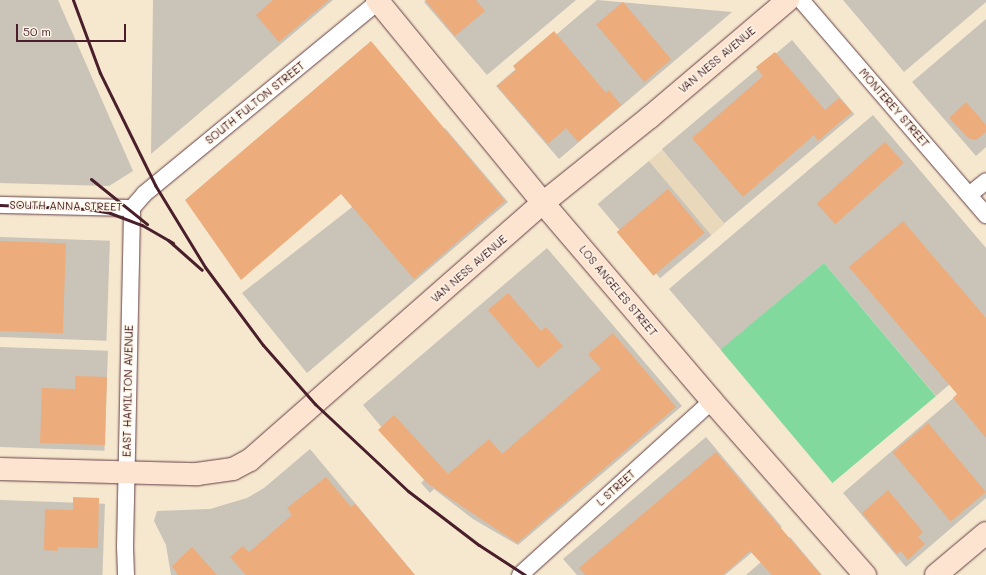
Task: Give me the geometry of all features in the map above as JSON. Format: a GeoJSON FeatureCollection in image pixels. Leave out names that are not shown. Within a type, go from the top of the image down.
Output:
{"type":"FeatureCollection","features":[{"type":"Feature","properties":{"kind":"street","name":"LOS ANGELES STREET"},"geometry":{"type":"LineString","coordinates":[[378,0],[543,203],[712,402],[866,575]]}},
{"type":"Feature","properties":{"kind":"street","name":"SOUTH FULTON STREET"},"geometry":{"type":"LineString","coordinates":[[132,208],[144,194],[378,0]]}},
{"type":"Feature","properties":{"kind":"street","name":"VAN NESS AVENUE"},"geometry":{"type":"LineString","coordinates":[[0,469],[126,473],[214,473],[233,469],[250,460],[543,203],[650,117],[788,0]]}},
{"type":"Feature","properties":{"kind":"street","name":"MONTEREY STREET"},"geometry":{"type":"LineString","coordinates":[[801,0],[986,215]]}},
{"type":"Feature","properties":{"kind":"street"},"geometry":{"type":"LineString","coordinates":[[969,195],[986,181]]}},
{"type":"Feature","properties":{"kind":"street","name":"SOUTH ANNA STREET"},"geometry":{"type":"LineString","coordinates":[[0,205],[132,208]]}},
{"type":"Feature","properties":{"kind":"street","name":"EAST HAMILTON AVENUE"},"geometry":{"type":"LineString","coordinates":[[126,575],[126,473],[132,208]]}},
{"type":"Feature","properties":{"kind":"street","name":"L STREET"},"geometry":{"type":"LineString","coordinates":[[520,575],[712,402]]}},
{"type":"Feature","properties":{"kind":"street"},"geometry":{"type":"LineString","coordinates":[[936,575],[986,533]]}},
{"type":"Feature","properties":{"kind":"shaded area"},"geometry":{"type":"Polygon","coordinates":[[[0,0],[58,0],[133,171],[109,186],[0,183],[0,0]]]}},
{"type":"Feature","properties":{"kind":"shaded area"},"geometry":{"type":"Polygon","coordinates":[[[153,0],[333,0],[151,154],[153,0]]]}},
{"type":"Feature","properties":{"kind":"shaded area"},"geometry":{"type":"Polygon","coordinates":[[[426,0],[576,0],[487,75],[424,2],[426,0]]]}},
{"type":"Feature","properties":{"kind":"shaded area"},"geometry":{"type":"Polygon","coordinates":[[[597,0],[732,12],[559,159],[496,86],[597,0]]]}},
{"type":"Feature","properties":{"kind":"shaded area"},"geometry":{"type":"Polygon","coordinates":[[[843,0],[986,0],[986,2],[904,72],[843,0]]]}},
{"type":"Feature","properties":{"kind":"shaded area"},"geometry":{"type":"Polygon","coordinates":[[[986,19],[986,147],[976,156],[912,82],[986,19]]]}},
{"type":"Feature","properties":{"kind":"shaded area"},"geometry":{"type":"Polygon","coordinates":[[[792,40],[854,114],[724,224],[662,149],[792,40]]]}},
{"type":"Feature","properties":{"kind":"shaded area"},"geometry":{"type":"Polygon","coordinates":[[[873,115],[986,248],[986,353],[936,396],[824,263],[721,350],[669,289],[873,115]]]}},
{"type":"Feature","properties":{"kind":"shaded area"},"geometry":{"type":"Polygon","coordinates":[[[445,128],[508,202],[307,373],[242,293],[356,204],[445,128]]]}},
{"type":"Feature","properties":{"kind":"shaded area"},"geometry":{"type":"Polygon","coordinates":[[[662,150],[724,224],[711,235],[649,161],[662,150]]]}},
{"type":"Feature","properties":{"kind":"shaded area"},"geometry":{"type":"Polygon","coordinates":[[[649,161],[711,235],[660,278],[598,204],[649,161]]]}},
{"type":"Feature","properties":{"kind":"shaded area"},"geometry":{"type":"Polygon","coordinates":[[[0,237],[110,241],[106,341],[0,337],[0,237]]]}},
{"type":"Feature","properties":{"kind":"shaded area"},"geometry":{"type":"Polygon","coordinates":[[[547,248],[682,406],[518,545],[473,519],[434,489],[430,493],[421,483],[425,479],[363,405],[547,248]]]}},
{"type":"Feature","properties":{"kind":"shaded area"},"geometry":{"type":"Polygon","coordinates":[[[0,347],[108,351],[104,451],[0,447],[0,347]]]}},
{"type":"Feature","properties":{"kind":"shaded area"},"geometry":{"type":"Polygon","coordinates":[[[986,370],[986,498],[906,567],[843,493],[986,370]]]}},
{"type":"Feature","properties":{"kind":"shaded area"},"geometry":{"type":"Polygon","coordinates":[[[706,437],[782,527],[725,575],[577,575],[563,559],[706,437]]]}},
{"type":"Feature","properties":{"kind":"shaded area"},"geometry":{"type":"Polygon","coordinates":[[[310,449],[415,575],[171,575],[166,545],[154,521],[157,511],[210,509],[247,498],[264,488],[310,449]]]}},
{"type":"Feature","properties":{"kind":"shaded area"},"geometry":{"type":"Polygon","coordinates":[[[0,500],[105,504],[102,575],[0,575],[0,500]]]}},
{"type":"Feature","properties":{"kind":"shaded area"},"geometry":{"type":"Polygon","coordinates":[[[790,537],[822,575],[746,575],[790,537]]]}},
{"type":"Feature","properties":{"kind":"green space"},"geometry":{"type":"Polygon","coordinates":[[[824,263],[936,396],[832,483],[721,350],[824,263]]]}},
{"type":"Feature","properties":{"kind":"building"},"geometry":{"type":"Polygon","coordinates":[[[273,0],[329,0],[279,42],[256,15],[273,0]]]}},
{"type":"Feature","properties":{"kind":"building"},"geometry":{"type":"Polygon","coordinates":[[[425,0],[476,0],[485,11],[455,36],[425,0]]]}},
{"type":"Feature","properties":{"kind":"building"},"geometry":{"type":"Polygon","coordinates":[[[623,2],[671,59],[644,82],[596,24],[623,2]]]}},
{"type":"Feature","properties":{"kind":"building"},"geometry":{"type":"Polygon","coordinates":[[[554,31],[606,93],[609,90],[621,105],[578,142],[566,128],[548,144],[497,86],[516,70],[513,66],[554,31]]]}},
{"type":"Feature","properties":{"kind":"building"},"geometry":{"type":"Polygon","coordinates":[[[371,41],[505,201],[414,279],[341,194],[241,280],[185,200],[371,41]]]}},
{"type":"Feature","properties":{"kind":"building"},"geometry":{"type":"Polygon","coordinates":[[[775,52],[825,110],[839,98],[852,112],[818,141],[814,135],[743,197],[692,138],[763,76],[756,67],[775,52]]]}},
{"type":"Feature","properties":{"kind":"building"},"geometry":{"type":"Polygon","coordinates":[[[966,102],[986,125],[986,132],[976,140],[968,138],[949,118],[966,102]]]}},
{"type":"Feature","properties":{"kind":"building"},"geometry":{"type":"Polygon","coordinates":[[[885,142],[904,163],[835,224],[817,204],[885,142]]]}},
{"type":"Feature","properties":{"kind":"building"},"geometry":{"type":"Polygon","coordinates":[[[668,189],[705,233],[653,276],[617,232],[668,189]]]}},
{"type":"Feature","properties":{"kind":"building"},"geometry":{"type":"Polygon","coordinates":[[[903,221],[986,318],[986,438],[953,398],[957,394],[849,267],[903,221]]]}},
{"type":"Feature","properties":{"kind":"building"},"geometry":{"type":"Polygon","coordinates":[[[0,241],[66,243],[63,333],[0,331],[0,241]]]}},
{"type":"Feature","properties":{"kind":"building"},"geometry":{"type":"Polygon","coordinates":[[[508,293],[541,331],[546,327],[563,346],[538,368],[488,310],[508,293]]]}},
{"type":"Feature","properties":{"kind":"building"},"geometry":{"type":"Polygon","coordinates":[[[613,333],[676,407],[517,543],[427,483],[378,430],[394,415],[448,474],[489,439],[502,454],[601,369],[588,354],[613,333]]]}},
{"type":"Feature","properties":{"kind":"building"},"geometry":{"type":"Polygon","coordinates":[[[75,376],[107,377],[105,445],[40,443],[42,388],[75,389],[75,376]]]}},
{"type":"Feature","properties":{"kind":"building"},"geometry":{"type":"Polygon","coordinates":[[[928,423],[986,492],[951,522],[893,453],[928,423]]]}},
{"type":"Feature","properties":{"kind":"building"},"geometry":{"type":"Polygon","coordinates":[[[716,452],[821,575],[772,575],[750,551],[723,575],[585,575],[579,568],[716,452]]]}},
{"type":"Feature","properties":{"kind":"building"},"geometry":{"type":"Polygon","coordinates":[[[326,477],[351,507],[355,504],[415,575],[246,575],[230,557],[243,546],[249,552],[292,515],[287,508],[326,477]]]}},
{"type":"Feature","properties":{"kind":"building"},"geometry":{"type":"Polygon","coordinates":[[[888,490],[923,532],[918,537],[925,544],[908,560],[901,551],[897,554],[862,513],[888,490]]]}},
{"type":"Feature","properties":{"kind":"building"},"geometry":{"type":"Polygon","coordinates":[[[73,497],[99,498],[98,548],[58,547],[58,551],[44,550],[45,509],[73,510],[73,497]]]}},
{"type":"Feature","properties":{"kind":"building"},"geometry":{"type":"Polygon","coordinates":[[[192,547],[217,575],[178,575],[172,566],[192,547]]]}},
{"type":"Feature","properties":{"kind":"railway"},"geometry":{"type":"LineString","coordinates":[[73,0],[100,73],[155,185],[205,267],[263,345],[315,404],[408,491],[479,545],[525,575]]}},
{"type":"Feature","properties":{"kind":"railway"},"geometry":{"type":"LineString","coordinates":[[91,179],[147,224]]}},
{"type":"Feature","properties":{"kind":"railway"},"geometry":{"type":"LineString","coordinates":[[0,205],[88,209],[110,213],[142,225],[173,243]]}},
{"type":"Feature","properties":{"kind":"railway"},"geometry":{"type":"LineString","coordinates":[[168,240],[202,270]]}}]}
